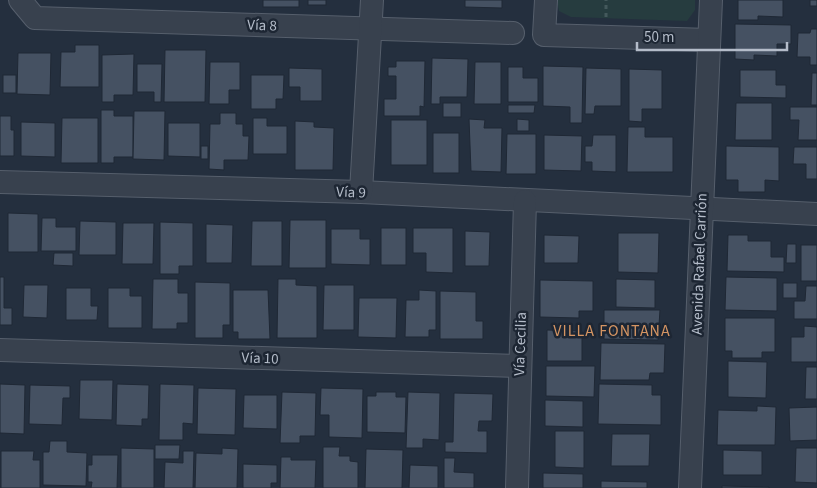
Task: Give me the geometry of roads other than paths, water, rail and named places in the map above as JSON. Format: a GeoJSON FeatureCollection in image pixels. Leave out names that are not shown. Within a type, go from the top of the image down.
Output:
{"type":"FeatureCollection","features":[{"type":"Feature","properties":{"kind":"street","name":"Vía 8"},"geometry":{"type":"LineString","coordinates":[[20,0],[20,3],[35,18],[513,33]]}},
{"type":"Feature","properties":{"kind":"street"},"geometry":{"type":"LineString","coordinates":[[361,192],[372,0]]}},
{"type":"Feature","properties":{"kind":"street"},"geometry":{"type":"LineString","coordinates":[[546,0],[544,36],[709,40]]}},
{"type":"Feature","properties":{"kind":"street","name":"Avenida Rafael Carrión"},"geometry":{"type":"LineString","coordinates":[[690,488],[711,0]]}},
{"type":"Feature","properties":{"kind":"street","name":"Vía 9"},"geometry":{"type":"LineString","coordinates":[[0,182],[361,192],[817,214]]}},
{"type":"Feature","properties":{"kind":"street","name":"Vía Cecilia"},"geometry":{"type":"LineString","coordinates":[[517,488],[525,201]]}},
{"type":"Feature","properties":{"kind":"street","name":"Vía 10"},"geometry":{"type":"LineString","coordinates":[[0,350],[519,366]]}},
{"type":"Feature","properties":{"kind":"district","name":"VILLA FONTANA"},"geometry":{"type":"Point","coordinates":[612,330]}}]}
